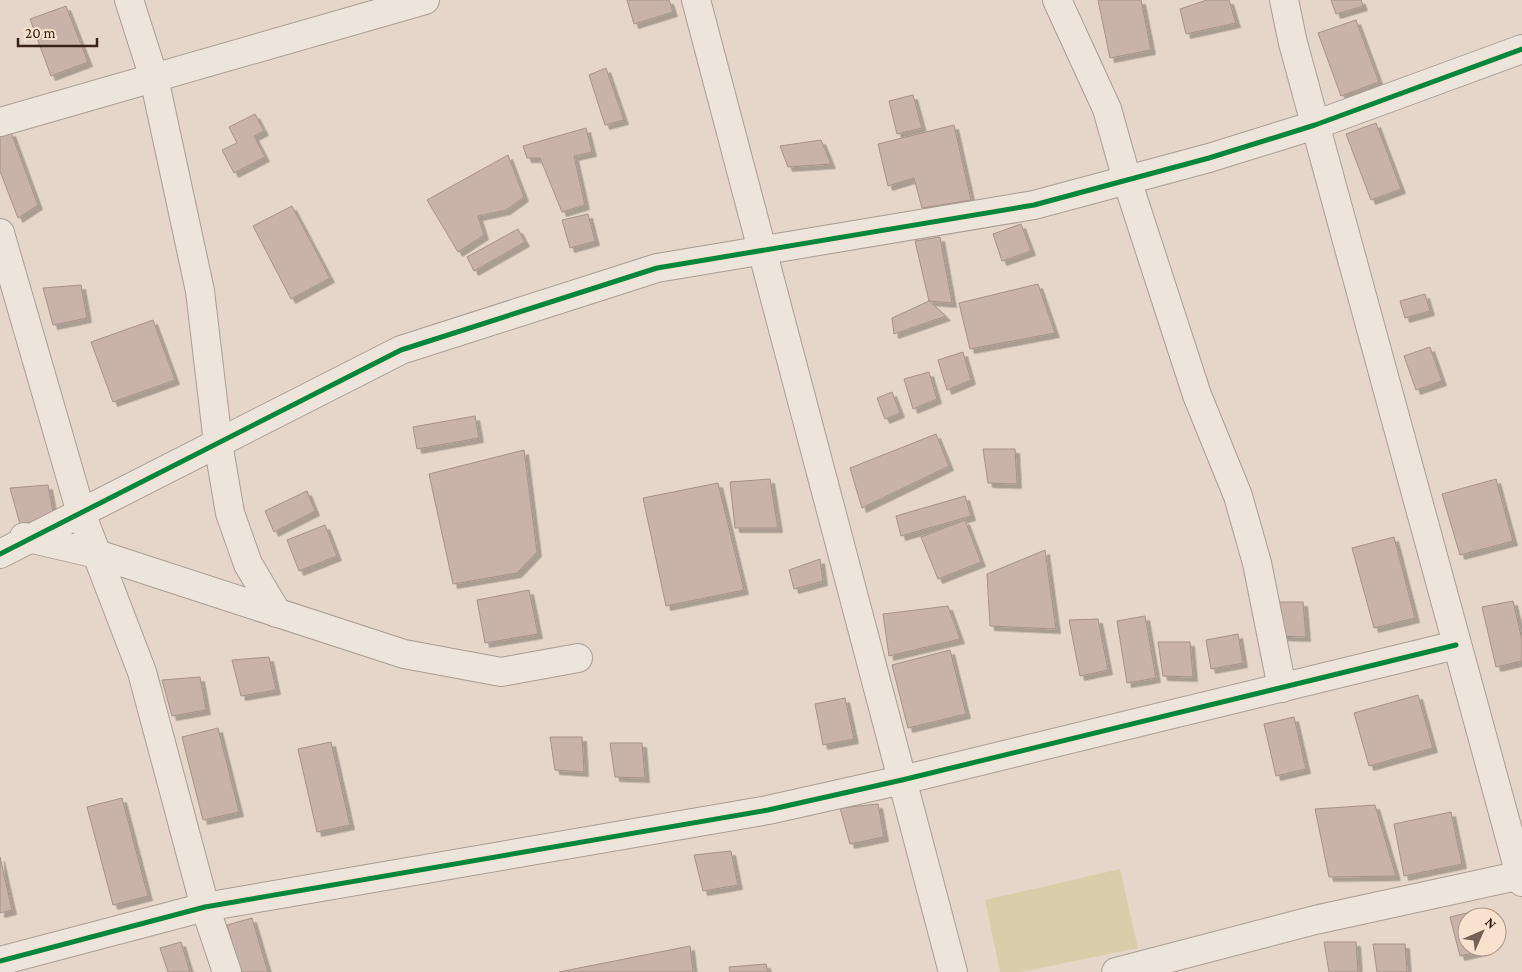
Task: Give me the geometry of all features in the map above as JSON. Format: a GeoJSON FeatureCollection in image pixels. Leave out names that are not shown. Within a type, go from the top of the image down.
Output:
{"type":"FeatureCollection","features":[{"type":"Feature","properties":{"kind":"street"},"geometry":{"type":"LineString","coordinates":[[129,0],[154,78],[200,291],[218,444],[230,513],[248,564],[277,613]]}},
{"type":"Feature","properties":{"kind":"street"},"geometry":{"type":"LineString","coordinates":[[0,122],[425,0]]}},
{"type":"Feature","properties":{"kind":"street"},"geometry":{"type":"LineString","coordinates":[[696,0],[953,972]]}},
{"type":"Feature","properties":{"kind":"street"},"geometry":{"type":"LineString","coordinates":[[1057,0],[1107,109],[1127,180],[1197,395],[1238,496],[1257,563],[1282,688]]}},
{"type":"Feature","properties":{"kind":"street"},"geometry":{"type":"LineString","coordinates":[[1116,972],[1315,920],[1521,877],[1315,125],[1284,0]]}},
{"type":"Feature","properties":{"kind":"street"},"geometry":{"type":"LineString","coordinates":[[0,554],[401,350],[657,268],[1034,205],[1209,158],[1315,125],[1522,49]]}},
{"type":"Feature","properties":{"kind":"street"},"geometry":{"type":"LineString","coordinates":[[0,233],[10,309],[82,513],[142,672],[204,907],[227,972]]}},
{"type":"Feature","properties":{"kind":"street"},"geometry":{"type":"LineString","coordinates":[[0,536],[33,538],[97,554],[404,654],[501,672],[578,658]]}},
{"type":"Feature","properties":{"kind":"street"},"geometry":{"type":"LineString","coordinates":[[0,961],[204,907],[768,810],[902,780],[1456,645]]}},
{"type":"Feature","properties":{"kind":"shaded area"},"geometry":{"type":"Polygon","coordinates":[[[1120,869],[1138,948],[1021,972],[1000,972],[985,900],[1120,869]]]}},
{"type":"Feature","properties":{"kind":"building"},"geometry":{"type":"Polygon","coordinates":[[[627,0],[669,0],[673,12],[634,24],[627,0]]]}},
{"type":"Feature","properties":{"kind":"building"},"geometry":{"type":"Polygon","coordinates":[[[1098,0],[1141,0],[1151,50],[1110,58],[1098,0]]]}},
{"type":"Feature","properties":{"kind":"building"},"geometry":{"type":"Polygon","coordinates":[[[1207,0],[1229,0],[1236,23],[1186,34],[1180,9],[1207,0]]]}},
{"type":"Feature","properties":{"kind":"building"},"geometry":{"type":"Polygon","coordinates":[[[1331,0],[1361,0],[1363,6],[1336,14],[1331,0]]]}},
{"type":"Feature","properties":{"kind":"building"},"geometry":{"type":"Polygon","coordinates":[[[66,6],[88,62],[51,76],[30,19],[66,6]]]}},
{"type":"Feature","properties":{"kind":"building"},"geometry":{"type":"Polygon","coordinates":[[[1356,20],[1379,82],[1341,96],[1318,33],[1356,20]]]}},
{"type":"Feature","properties":{"kind":"building"},"geometry":{"type":"Polygon","coordinates":[[[606,68],[624,120],[605,125],[589,75],[606,68]]]}},
{"type":"Feature","properties":{"kind":"building"},"geometry":{"type":"Polygon","coordinates":[[[913,95],[922,128],[897,134],[889,101],[913,95]]]}},
{"type":"Feature","properties":{"kind":"building"},"geometry":{"type":"Polygon","coordinates":[[[255,114],[264,131],[254,136],[265,157],[234,173],[222,150],[237,143],[229,127],[255,114]]]}},
{"type":"Feature","properties":{"kind":"building"},"geometry":{"type":"Polygon","coordinates":[[[1376,123],[1401,189],[1371,200],[1346,134],[1376,123]]]}},
{"type":"Feature","properties":{"kind":"building"},"geometry":{"type":"Polygon","coordinates":[[[954,125],[971,200],[922,208],[914,178],[888,186],[878,144],[954,125]]]}},
{"type":"Feature","properties":{"kind":"building"},"geometry":{"type":"Polygon","coordinates":[[[586,128],[592,152],[574,156],[585,205],[562,212],[540,158],[527,158],[523,146],[586,128]]]}},
{"type":"Feature","properties":{"kind":"building"},"geometry":{"type":"Polygon","coordinates":[[[11,132],[38,205],[18,218],[0,171],[0,134],[11,132]]]}},
{"type":"Feature","properties":{"kind":"building"},"geometry":{"type":"Polygon","coordinates":[[[821,140],[831,164],[788,167],[780,146],[821,140]]]}},
{"type":"Feature","properties":{"kind":"building"},"geometry":{"type":"Polygon","coordinates":[[[508,155],[524,197],[506,210],[478,216],[484,235],[458,252],[427,200],[508,155]]]}},
{"type":"Feature","properties":{"kind":"building"},"geometry":{"type":"Polygon","coordinates":[[[292,206],[330,278],[291,299],[253,226],[292,206]]]}},
{"type":"Feature","properties":{"kind":"building"},"geometry":{"type":"Polygon","coordinates":[[[588,214],[595,241],[570,248],[562,220],[588,214]]]}},
{"type":"Feature","properties":{"kind":"building"},"geometry":{"type":"Polygon","coordinates":[[[1021,224],[1031,251],[1002,261],[993,234],[1021,224]]]}},
{"type":"Feature","properties":{"kind":"building"},"geometry":{"type":"Polygon","coordinates":[[[518,229],[525,242],[474,271],[467,257],[518,229]]]}},
{"type":"Feature","properties":{"kind":"building"},"geometry":{"type":"Polygon","coordinates":[[[940,237],[952,303],[929,301],[915,241],[940,237]]]}},
{"type":"Feature","properties":{"kind":"building"},"geometry":{"type":"Polygon","coordinates":[[[1038,284],[1055,333],[970,349],[959,303],[1038,284]]]}},
{"type":"Feature","properties":{"kind":"building"},"geometry":{"type":"Polygon","coordinates":[[[81,285],[87,318],[53,325],[43,288],[81,285]]]}},
{"type":"Feature","properties":{"kind":"building"},"geometry":{"type":"Polygon","coordinates":[[[1425,294],[1430,311],[1405,318],[1400,301],[1425,294]]]}},
{"type":"Feature","properties":{"kind":"building"},"geometry":{"type":"Polygon","coordinates":[[[929,301],[946,316],[894,334],[892,318],[929,301]]]}},
{"type":"Feature","properties":{"kind":"building"},"geometry":{"type":"Polygon","coordinates":[[[153,320],[175,380],[113,402],[91,342],[153,320]]]}},
{"type":"Feature","properties":{"kind":"building"},"geometry":{"type":"Polygon","coordinates":[[[1430,347],[1442,381],[1416,390],[1404,356],[1430,347]]]}},
{"type":"Feature","properties":{"kind":"building"},"geometry":{"type":"Polygon","coordinates":[[[963,352],[971,380],[947,390],[938,360],[963,352]]]}},
{"type":"Feature","properties":{"kind":"building"},"geometry":{"type":"Polygon","coordinates":[[[929,372],[937,399],[913,409],[904,379],[929,372]]]}},
{"type":"Feature","properties":{"kind":"building"},"geometry":{"type":"Polygon","coordinates":[[[892,392],[900,413],[885,419],[877,398],[892,392]]]}},
{"type":"Feature","properties":{"kind":"building"},"geometry":{"type":"Polygon","coordinates":[[[475,416],[479,438],[417,449],[413,427],[475,416]]]}},
{"type":"Feature","properties":{"kind":"building"},"geometry":{"type":"Polygon","coordinates":[[[936,434],[949,466],[862,508],[850,468],[936,434]]]}},
{"type":"Feature","properties":{"kind":"building"},"geometry":{"type":"Polygon","coordinates":[[[983,449],[1015,449],[1017,484],[988,483],[983,449]]]}},
{"type":"Feature","properties":{"kind":"building"},"geometry":{"type":"Polygon","coordinates":[[[524,450],[537,552],[517,573],[453,584],[429,474],[524,450]]]}},
{"type":"Feature","properties":{"kind":"building"},"geometry":{"type":"Polygon","coordinates":[[[770,479],[778,528],[735,528],[730,482],[770,479]]]}},
{"type":"Feature","properties":{"kind":"building"},"geometry":{"type":"Polygon","coordinates":[[[1496,479],[1513,541],[1460,555],[1442,494],[1496,479]]]}},
{"type":"Feature","properties":{"kind":"building"},"geometry":{"type":"Polygon","coordinates":[[[718,483],[744,590],[666,606],[643,498],[718,483]]]}},
{"type":"Feature","properties":{"kind":"building"},"geometry":{"type":"Polygon","coordinates":[[[48,485],[54,518],[20,524],[10,488],[48,485]]]}},
{"type":"Feature","properties":{"kind":"building"},"geometry":{"type":"Polygon","coordinates":[[[307,491],[315,511],[274,532],[265,511],[307,491]]]}},
{"type":"Feature","properties":{"kind":"building"},"geometry":{"type":"Polygon","coordinates":[[[965,496],[971,516],[901,536],[896,516],[965,496]]]}},
{"type":"Feature","properties":{"kind":"building"},"geometry":{"type":"Polygon","coordinates":[[[965,520],[981,562],[938,579],[921,537],[965,520]]]}},
{"type":"Feature","properties":{"kind":"building"},"geometry":{"type":"Polygon","coordinates":[[[325,525],[337,556],[299,571],[287,540],[325,525]]]}},
{"type":"Feature","properties":{"kind":"building"},"geometry":{"type":"Polygon","coordinates":[[[1394,537],[1415,618],[1374,628],[1352,548],[1394,537]]]}},
{"type":"Feature","properties":{"kind":"building"},"geometry":{"type":"Polygon","coordinates":[[[1045,550],[1056,629],[990,626],[987,574],[1045,550]]]}},
{"type":"Feature","properties":{"kind":"building"},"geometry":{"type":"Polygon","coordinates":[[[820,559],[823,581],[794,589],[789,570],[820,559]]]}},
{"type":"Feature","properties":{"kind":"building"},"geometry":{"type":"Polygon","coordinates":[[[529,590],[538,634],[485,643],[477,600],[529,590]]]}},
{"type":"Feature","properties":{"kind":"building"},"geometry":{"type":"Polygon","coordinates":[[[1513,601],[1522,640],[1522,661],[1496,667],[1482,607],[1513,601]]]}},
{"type":"Feature","properties":{"kind":"building"},"geometry":{"type":"Polygon","coordinates":[[[1271,602],[1303,602],[1306,637],[1276,636],[1271,602]]]}},
{"type":"Feature","properties":{"kind":"building"},"geometry":{"type":"Polygon","coordinates":[[[948,606],[960,639],[889,656],[883,614],[948,606]]]}},
{"type":"Feature","properties":{"kind":"building"},"geometry":{"type":"Polygon","coordinates":[[[1145,616],[1156,678],[1127,683],[1117,621],[1145,616]]]}},
{"type":"Feature","properties":{"kind":"building"},"geometry":{"type":"Polygon","coordinates":[[[1098,619],[1108,670],[1080,676],[1069,620],[1098,619]]]}},
{"type":"Feature","properties":{"kind":"building"},"geometry":{"type":"Polygon","coordinates":[[[1238,634],[1243,663],[1211,669],[1206,640],[1238,634]]]}},
{"type":"Feature","properties":{"kind":"building"},"geometry":{"type":"Polygon","coordinates":[[[1158,642],[1190,642],[1193,677],[1163,676],[1158,642]]]}},
{"type":"Feature","properties":{"kind":"building"},"geometry":{"type":"Polygon","coordinates":[[[950,650],[966,714],[908,728],[892,665],[950,650]]]}},
{"type":"Feature","properties":{"kind":"building"},"geometry":{"type":"Polygon","coordinates":[[[269,657],[276,690],[241,696],[232,660],[269,657]]]}},
{"type":"Feature","properties":{"kind":"building"},"geometry":{"type":"Polygon","coordinates":[[[200,677],[206,710],[172,716],[162,680],[200,677]]]}},
{"type":"Feature","properties":{"kind":"building"},"geometry":{"type":"Polygon","coordinates":[[[1418,695],[1433,748],[1369,766],[1354,713],[1418,695]]]}},
{"type":"Feature","properties":{"kind":"building"},"geometry":{"type":"Polygon","coordinates":[[[845,698],[854,739],[823,745],[815,704],[845,698]]]}},
{"type":"Feature","properties":{"kind":"building"},"geometry":{"type":"Polygon","coordinates":[[[1294,717],[1306,769],[1276,776],[1264,724],[1294,717]]]}},
{"type":"Feature","properties":{"kind":"building"},"geometry":{"type":"Polygon","coordinates":[[[218,728],[239,812],[203,820],[182,737],[218,728]]]}},
{"type":"Feature","properties":{"kind":"building"},"geometry":{"type":"Polygon","coordinates":[[[550,737],[582,737],[584,772],[555,770],[550,737]]]}},
{"type":"Feature","properties":{"kind":"building"},"geometry":{"type":"Polygon","coordinates":[[[331,742],[350,825],[317,832],[298,749],[331,742]]]}},
{"type":"Feature","properties":{"kind":"building"},"geometry":{"type":"Polygon","coordinates":[[[610,743],[642,743],[645,778],[615,777],[610,743]]]}},
{"type":"Feature","properties":{"kind":"building"},"geometry":{"type":"Polygon","coordinates":[[[122,798],[148,896],[113,905],[87,807],[122,798]]]}},
{"type":"Feature","properties":{"kind":"building"},"geometry":{"type":"Polygon","coordinates":[[[878,804],[884,837],[850,844],[840,808],[878,804]]]}},
{"type":"Feature","properties":{"kind":"building"},"geometry":{"type":"Polygon","coordinates":[[[1375,805],[1396,876],[1329,877],[1315,809],[1375,805]]]}},
{"type":"Feature","properties":{"kind":"building"},"geometry":{"type":"Polygon","coordinates":[[[1451,812],[1462,864],[1404,876],[1394,824],[1451,812]]]}},
{"type":"Feature","properties":{"kind":"building"},"geometry":{"type":"Polygon","coordinates":[[[731,851],[738,885],[703,891],[694,855],[731,851]]]}},
{"type":"Feature","properties":{"kind":"building"},"geometry":{"type":"Polygon","coordinates":[[[0,857],[12,910],[0,913],[0,857]]]}},
{"type":"Feature","properties":{"kind":"building"},"geometry":{"type":"Polygon","coordinates":[[[1457,915],[1457,944],[1450,917],[1457,915]]]}},
{"type":"Feature","properties":{"kind":"building"},"geometry":{"type":"Polygon","coordinates":[[[252,918],[268,972],[241,972],[227,925],[252,918]]]}},
{"type":"Feature","properties":{"kind":"building"},"geometry":{"type":"Polygon","coordinates":[[[181,942],[190,972],[168,972],[160,948],[181,942]]]}},
{"type":"Feature","properties":{"kind":"building"},"geometry":{"type":"Polygon","coordinates":[[[1324,942],[1356,942],[1358,972],[1329,972],[1324,942]]]}},
{"type":"Feature","properties":{"kind":"building"},"geometry":{"type":"Polygon","coordinates":[[[1373,944],[1405,944],[1407,972],[1377,972],[1373,944]]]}},
{"type":"Feature","properties":{"kind":"building"},"geometry":{"type":"Polygon","coordinates":[[[690,946],[693,972],[559,972],[690,946]]]}},
{"type":"Feature","properties":{"kind":"building"},"geometry":{"type":"Polygon","coordinates":[[[766,964],[768,972],[730,972],[729,967],[766,964]]]}},
{"type":"Feature","properties":{"kind":"cycle path"},"geometry":{"type":"LineString","coordinates":[[0,554],[401,350],[657,268],[1034,205],[1209,158],[1315,125],[1522,49]]}},
{"type":"Feature","properties":{"kind":"cycle path"},"geometry":{"type":"LineString","coordinates":[[0,961],[205,907],[768,810],[902,780],[1456,645]]}}]}
